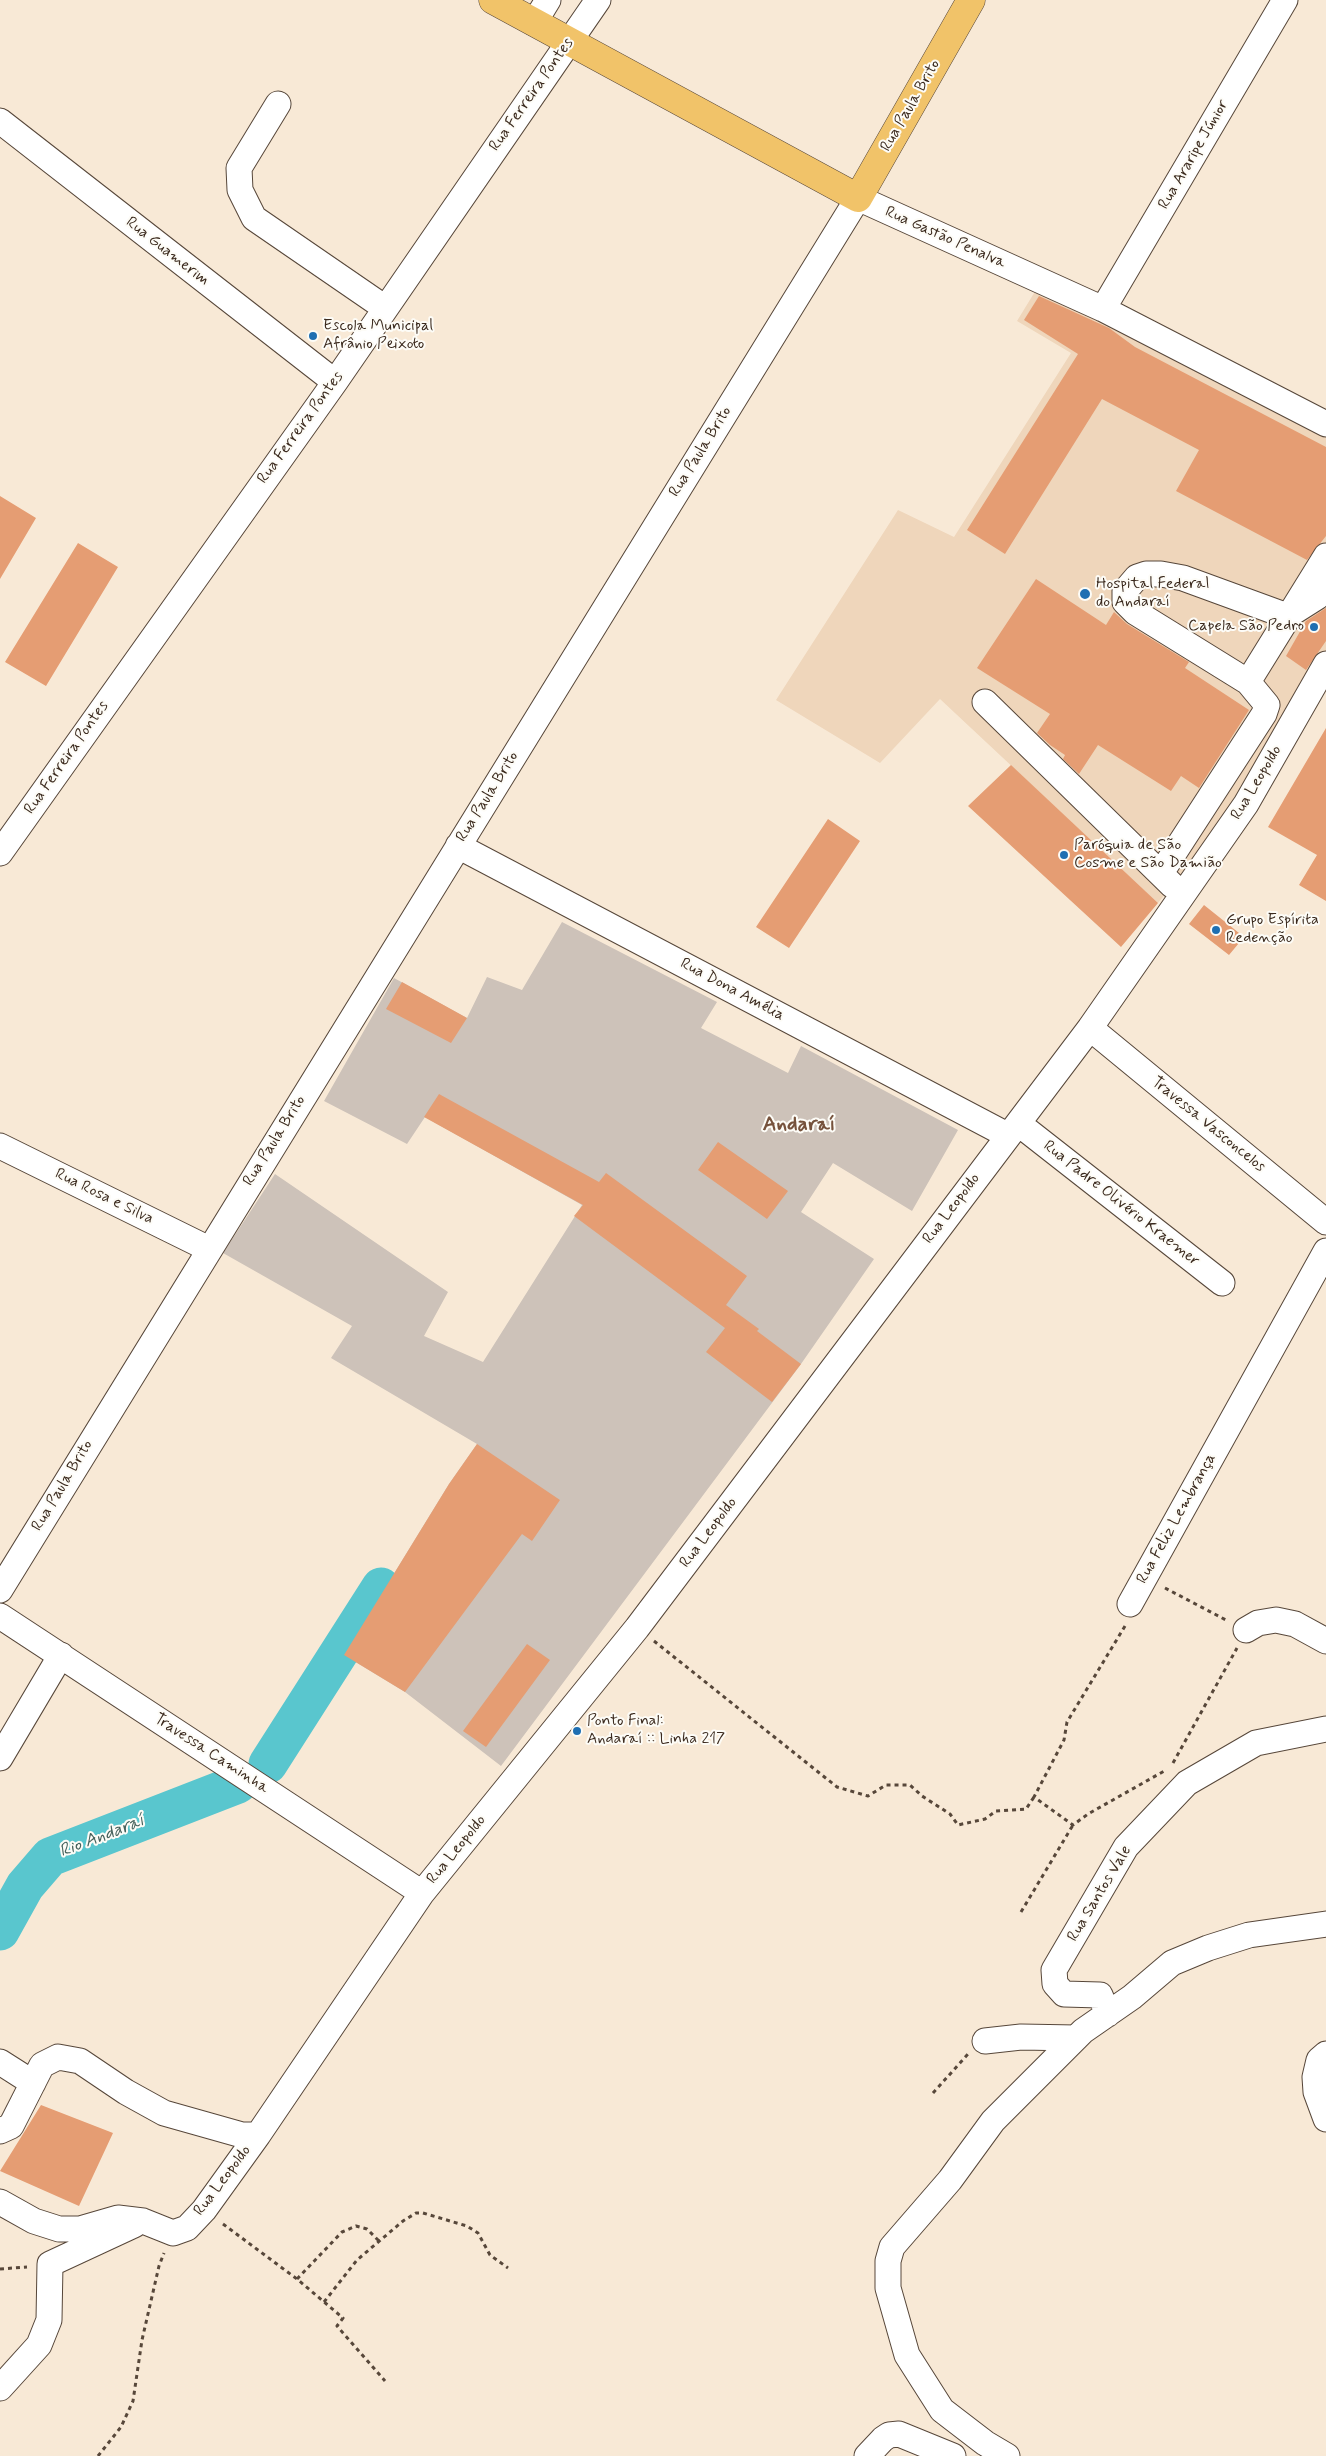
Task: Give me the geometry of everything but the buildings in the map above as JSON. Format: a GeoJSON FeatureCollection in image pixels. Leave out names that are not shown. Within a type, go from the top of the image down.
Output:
{"type":"FeatureCollection","features":[{"type":"Feature","properties":{"kind":"main road","name":"Rua Gastão Penalva"},"geometry":{"type":"LineString","coordinates":[[493,0],[858,198]]}},
{"type":"Feature","properties":{"kind":"main road","name":"Rua Paula Brito"},"geometry":{"type":"LineString","coordinates":[[858,198],[971,0]]}},
{"type":"Feature","properties":{"kind":"street"},"geometry":{"type":"LineString","coordinates":[[534,23],[548,0]]}},
{"type":"Feature","properties":{"kind":"street","name":"Rua Ferreira Pontes"},"geometry":{"type":"LineString","coordinates":[[0,853],[335,382],[598,0]]}},
{"type":"Feature","properties":{"kind":"street","name":"Rua Araripe Júnior"},"geometry":{"type":"LineString","coordinates":[[1103,309],[1285,0]]}},
{"type":"Feature","properties":{"kind":"street"},"geometry":{"type":"LineString","coordinates":[[278,104],[240,168],[240,190],[254,218],[386,308]]}},
{"type":"Feature","properties":{"kind":"street","name":"Rua Guamerim"},"geometry":{"type":"LineString","coordinates":[[0,121],[335,382]]}},
{"type":"Feature","properties":{"kind":"street","name":"Rua Gastão Penalva"},"geometry":{"type":"LineString","coordinates":[[858,198],[1103,309],[1326,424]]}},
{"type":"Feature","properties":{"kind":"street","name":"Rua Paula Brito"},"geometry":{"type":"LineString","coordinates":[[0,1590],[858,198]]}},
{"type":"Feature","properties":{"kind":"street"},"geometry":{"type":"LineString","coordinates":[[1248,682],[1326,556]]}},
{"type":"Feature","properties":{"kind":"street"},"geometry":{"type":"LineString","coordinates":[[1161,873],[1264,714],[1267,705],[1248,682],[1134,612],[1125,602],[1125,591],[1137,577],[1146,574],[1161,574],[1183,578],[1288,616]]}},
{"type":"Feature","properties":{"kind":"street"},"geometry":{"type":"LineString","coordinates":[[1288,616],[1317,597],[1326,585]]}},
{"type":"Feature","properties":{"kind":"street","name":"Rua Leopoldo"},"geometry":{"type":"LineString","coordinates":[[173,2233],[187,2228],[204,2210],[258,2135],[422,1893],[638,1628],[1090,1028],[1246,804],[1326,664]]}},
{"type":"Feature","properties":{"kind":"street"},"geometry":{"type":"LineString","coordinates":[[985,702],[1183,896]]}},
{"type":"Feature","properties":{"kind":"street","name":"Rua Dona Amélia"},"geometry":{"type":"LineString","coordinates":[[458,846],[1013,1129]]}},
{"type":"Feature","properties":{"kind":"street","name":"Travessa Vasconcelos"},"geometry":{"type":"LineString","coordinates":[[1090,1028],[1326,1222]]}},
{"type":"Feature","properties":{"kind":"street","name":"Rua Padre Olivério Kraemer"},"geometry":{"type":"LineString","coordinates":[[1013,1129],[1222,1284]]}},
{"type":"Feature","properties":{"kind":"street","name":"Rua Rosa e Silva"},"geometry":{"type":"LineString","coordinates":[[0,1146],[209,1249]]}},
{"type":"Feature","properties":{"kind":"street","name":"Rua Feliz Lembrança"},"geometry":{"type":"LineString","coordinates":[[1130,1604],[1326,1251]]}},
{"type":"Feature","properties":{"kind":"street","name":"Travessa Caminha"},"geometry":{"type":"LineString","coordinates":[[0,1616],[422,1893]]}},
{"type":"Feature","properties":{"kind":"street"},"geometry":{"type":"LineString","coordinates":[[1246,1630],[1258,1623],[1276,1620],[1295,1624],[1326,1642]]}},
{"type":"Feature","properties":{"kind":"street"},"geometry":{"type":"LineString","coordinates":[[0,1758],[61,1655]]}},
{"type":"Feature","properties":{"kind":"street","name":"Rua Santos Vale"},"geometry":{"type":"LineString","coordinates":[[1108,2014],[1100,1995],[1064,1994],[1055,1984],[1054,1970],[1126,1847],[1187,1783],[1256,1743],[1326,1729]]}},
{"type":"Feature","properties":{"kind":"street"},"geometry":{"type":"LineString","coordinates":[[1007,2456],[985,2443],[942,2410],[907,2355],[892,2304],[887,2276],[888,2261],[892,2247],[950,2180],[993,2122],[1076,2038],[1172,1963],[1208,1948],[1249,1935],[1326,1924]]}},
{"type":"Feature","properties":{"kind":"street"},"geometry":{"type":"LineString","coordinates":[[985,2041],[1021,2037],[1076,2038]]}},
{"type":"Feature","properties":{"kind":"street"},"geometry":{"type":"LineString","coordinates":[[1326,2054],[1319,2060],[1314,2076],[1316,2092],[1326,2119]]}},
{"type":"Feature","properties":{"kind":"street"},"geometry":{"type":"LineString","coordinates":[[0,2131],[11,2126],[42,2065],[58,2056],[80,2061],[126,2092],[164,2113],[242,2135],[258,2135]]}},
{"type":"Feature","properties":{"kind":"street"},"geometry":{"type":"LineString","coordinates":[[0,2062],[33,2083]]}},
{"type":"Feature","properties":{"kind":"street"},"geometry":{"type":"LineString","coordinates":[[0,2202],[34,2221],[59,2229],[80,2229],[118,2218],[143,2221],[173,2233]]}},
{"type":"Feature","properties":{"kind":"street"},"geometry":{"type":"LineString","coordinates":[[0,2388],[39,2345],[49,2320],[50,2264],[143,2221]]}},
{"type":"Feature","properties":{"kind":"street"},"geometry":{"type":"LineString","coordinates":[[867,2456],[883,2439],[889,2435],[899,2434],[953,2456]]}},
{"type":"Feature","properties":{"kind":"path"},"geometry":{"type":"LineString","coordinates":[[1144,1577],[1246,1630],[1171,1767]]}},
{"type":"Feature","properties":{"kind":"path"},"geometry":{"type":"LineString","coordinates":[[638,1628],[837,1787],[868,1796],[886,1785],[910,1785],[922,1796],[950,1814],[958,1826],[985,1819],[996,1810],[1026,1809],[1064,1740],[1067,1722],[1130,1617],[1130,1604]]}},
{"type":"Feature","properties":{"kind":"path"},"geometry":{"type":"LineString","coordinates":[[1021,1912],[1073,1825],[1088,1814],[1171,1767],[1179,1766]]}},
{"type":"Feature","properties":{"kind":"path"},"geometry":{"type":"LineString","coordinates":[[1034,1797],[1073,1825]]}},
{"type":"Feature","properties":{"kind":"path"},"geometry":{"type":"LineString","coordinates":[[933,2093],[965,2056],[985,2041]]}},
{"type":"Feature","properties":{"kind":"path"},"geometry":{"type":"LineString","coordinates":[[204,2210],[297,2279],[343,2318],[337,2326],[385,2381]]}},
{"type":"Feature","properties":{"kind":"path"},"geometry":{"type":"LineString","coordinates":[[324,2302],[357,2260],[379,2240],[416,2213],[423,2213],[467,2226],[478,2233],[490,2255],[508,2268]]}},
{"type":"Feature","properties":{"kind":"path"},"geometry":{"type":"LineString","coordinates":[[297,2279],[342,2232],[356,2226],[367,2229],[379,2240]]}},
{"type":"Feature","properties":{"kind":"path"},"geometry":{"type":"LineString","coordinates":[[98,2456],[120,2427],[133,2401],[142,2340],[159,2266],[173,2233]]}},
{"type":"Feature","properties":{"kind":"shaded area","name":"Hospital Federal do Andaraí"},"geometry":{"type":"Polygon","coordinates":[[[1039,285],[1326,433],[1326,652],[1241,800],[1158,903],[940,699],[880,763],[776,700],[898,510],[954,537],[1071,353],[1017,321],[1039,285]]]}},
{"type":"Feature","properties":{"kind":"shaded area"},"geometry":{"type":"Polygon","coordinates":[[[562,922],[717,1002],[701,1028],[788,1073],[801,1046],[958,1130],[912,1211],[833,1163],[801,1212],[874,1259],[801,1364],[501,1766],[405,1692],[344,1655],[449,1484],[477,1444],[331,1358],[352,1326],[223,1253],[275,1174],[448,1292],[424,1336],[483,1362],[582,1205],[425,1117],[407,1144],[324,1101],[394,978],[467,1018],[487,977],[522,990],[562,922]]]}},
{"type":"Feature","properties":{"kind":"waterway","name":"Rio Andaraí"},"geometry":{"type":"LineString","coordinates":[[268,1764],[381,1587]]}},
{"type":"Feature","properties":{"kind":"waterway","name":"Rio Andaraí"},"geometry":{"type":"LineString","coordinates":[[0,1931],[25,1886],[50,1857],[238,1784]]}},
{"type":"Feature","properties":{"kind":"place","name":"Escola Municipal Afrânio Peixoto"},"geometry":{"type":"Point","coordinates":[313,336]}},
{"type":"Feature","properties":{"kind":"place","name":"Hospital Federal do Andaraí"},"geometry":{"type":"Point","coordinates":[1085,594]}},
{"type":"Feature","properties":{"kind":"place","name":"Capela São Pedro"},"geometry":{"type":"Point","coordinates":[1314,627]}},
{"type":"Feature","properties":{"kind":"place","name":"Paróquia de São Cosme e São Damião"},"geometry":{"type":"Point","coordinates":[1064,855]}},
{"type":"Feature","properties":{"kind":"place","name":"Grupo Espírita Redenção"},"geometry":{"type":"Point","coordinates":[1216,930]}},
{"type":"Feature","properties":{"kind":"place","name":"Ponto Final: Andaraí :: Linha 217"},"geometry":{"type":"Point","coordinates":[577,1731]}},
{"type":"Feature","properties":{"kind":"district","name":"Andaraí"},"geometry":{"type":"Point","coordinates":[799,1126]}}]}
